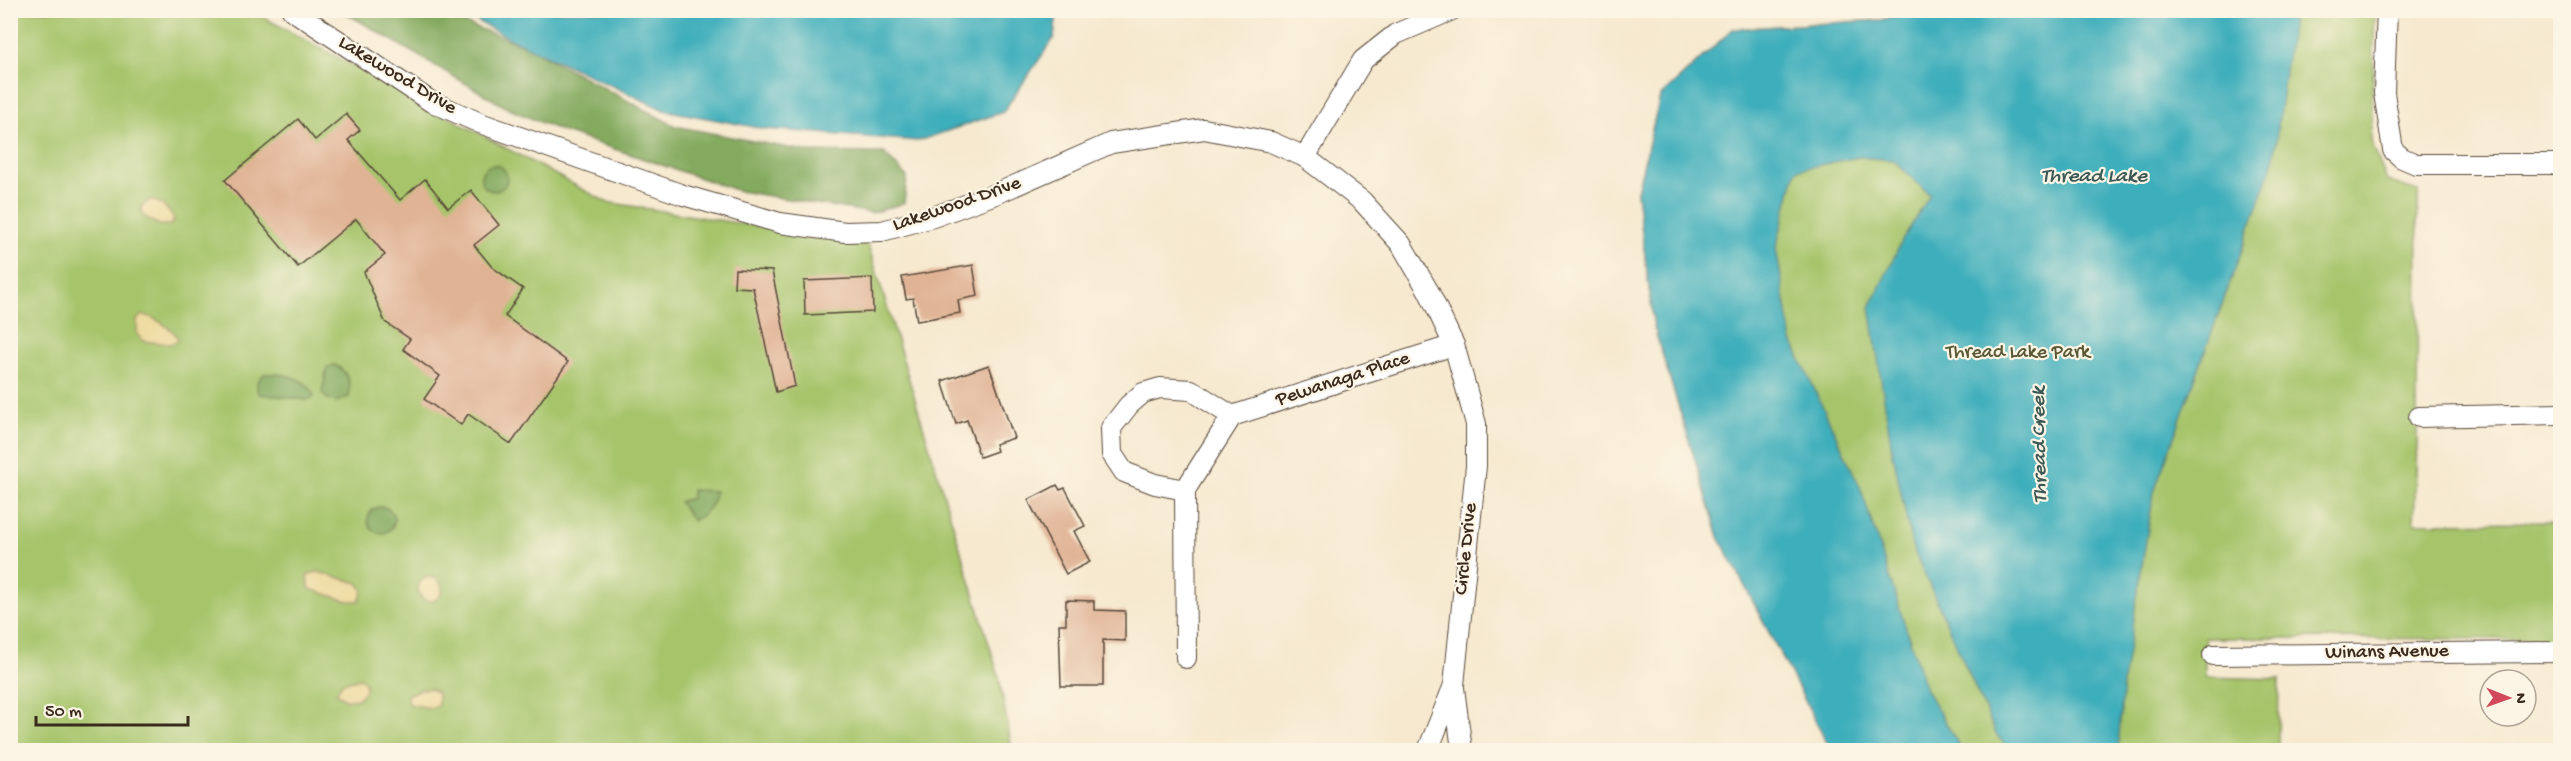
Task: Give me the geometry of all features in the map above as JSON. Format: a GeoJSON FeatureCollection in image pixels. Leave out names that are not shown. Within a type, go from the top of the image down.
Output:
{"type":"FeatureCollection","features":[{"type":"Feature","properties":{"kind":"street","name":"Lakewood Drive"},"geometry":{"type":"LineString","coordinates":[[292,10],[430,101],[480,123],[683,195],[780,223],[845,232],[882,231],[933,217],[998,193],[1111,143],[1204,129],[1271,142],[1305,157],[1362,201],[1401,244],[1429,292],[1454,345]]}},
{"type":"Feature","properties":{"kind":"street"},"geometry":{"type":"LineString","coordinates":[[1305,157],[1364,60],[1396,34],[1452,10]]}},
{"type":"Feature","properties":{"kind":"street"},"geometry":{"type":"LineString","coordinates":[[2387,10],[2384,93],[2392,150],[2416,164],[2560,164]]}},
{"type":"Feature","properties":{"kind":"street","name":"Pewanaga Place"},"geometry":{"type":"LineString","coordinates":[[1232,416],[1454,345]]}},
{"type":"Feature","properties":{"kind":"street","name":"Circle Drive"},"geometry":{"type":"LineString","coordinates":[[1428,750],[1454,685],[1476,466],[1476,424],[1454,345]]}},
{"type":"Feature","properties":{"kind":"street"},"geometry":{"type":"LineString","coordinates":[[1185,490],[1124,472],[1112,454],[1111,429],[1129,405],[1143,393],[1161,388],[1191,390],[1232,416],[1185,490],[1186,658]]}},
{"type":"Feature","properties":{"kind":"street"},"geometry":{"type":"LineString","coordinates":[[2420,417],[2560,414]]}},
{"type":"Feature","properties":{"kind":"street","name":"Winans Avenue"},"geometry":{"type":"LineString","coordinates":[[2213,655],[2560,652]]}},
{"type":"Feature","properties":{"kind":"street"},"geometry":{"type":"LineString","coordinates":[[1454,685],[1462,750]]}},
{"type":"Feature","properties":{"kind":"green space","name":"Thread Lake"},"geometry":{"type":"Polygon","coordinates":[[[1915,10],[2375,11],[2371,141],[2387,181],[2418,191],[2417,442],[2414,523],[2560,522],[2560,639],[2205,638],[2205,677],[2279,679],[2278,750],[1831,750],[1719,537],[1654,327],[1637,192],[1660,97],[1733,29],[1881,20],[1915,10]]]}},
{"type":"Feature","properties":{"kind":"green space"},"geometry":{"type":"Polygon","coordinates":[[[10,11],[252,11],[606,202],[868,244],[999,677],[1012,750],[11,750],[10,11]]]}},
{"type":"Feature","properties":{"kind":"green space"},"geometry":{"type":"Polygon","coordinates":[[[342,11],[433,11],[526,46],[675,126],[810,152],[884,153],[907,177],[904,203],[872,213],[739,191],[564,132],[509,109],[342,11]]]}},
{"type":"Feature","properties":{"kind":"green space"},"geometry":{"type":"Polygon","coordinates":[[[494,165],[504,168],[507,178],[504,188],[494,191],[484,188],[481,178],[484,168],[494,165]]]}},
{"type":"Feature","properties":{"kind":"green space"},"geometry":{"type":"Polygon","coordinates":[[[335,365],[348,378],[350,387],[349,397],[336,402],[326,398],[322,392],[327,367],[335,365]]]}},
{"type":"Feature","properties":{"kind":"green space"},"geometry":{"type":"Polygon","coordinates":[[[264,374],[279,374],[301,381],[307,385],[314,397],[307,400],[260,394],[257,391],[257,382],[264,374]]]}},
{"type":"Feature","properties":{"kind":"green space"},"geometry":{"type":"Polygon","coordinates":[[[692,490],[715,491],[715,496],[708,509],[693,521],[679,502],[691,498],[692,490]]]}},
{"type":"Feature","properties":{"kind":"green space"},"geometry":{"type":"Polygon","coordinates":[[[381,507],[390,511],[394,520],[390,529],[381,533],[372,529],[368,520],[372,511],[381,507]]]}},
{"type":"Feature","properties":{"kind":"sand"},"geometry":{"type":"Polygon","coordinates":[[[149,200],[167,209],[174,219],[171,225],[159,225],[143,216],[141,207],[149,200]]]}},
{"type":"Feature","properties":{"kind":"sand"},"geometry":{"type":"Polygon","coordinates":[[[142,315],[151,317],[167,327],[178,338],[177,342],[169,344],[143,341],[137,334],[137,320],[142,315]]]}},
{"type":"Feature","properties":{"kind":"sand"},"geometry":{"type":"Polygon","coordinates":[[[318,572],[358,583],[363,590],[359,601],[348,601],[310,589],[307,577],[309,574],[318,572]]]}},
{"type":"Feature","properties":{"kind":"sand"},"geometry":{"type":"Polygon","coordinates":[[[430,577],[435,578],[441,584],[441,594],[435,600],[430,601],[425,600],[419,594],[418,589],[419,584],[425,578],[430,577]]]}},
{"type":"Feature","properties":{"kind":"sand"},"geometry":{"type":"Polygon","coordinates":[[[360,678],[365,682],[365,690],[358,699],[347,700],[336,693],[342,683],[360,678]]]}},
{"type":"Feature","properties":{"kind":"sand"},"geometry":{"type":"Polygon","coordinates":[[[421,689],[431,689],[438,693],[438,705],[432,708],[408,704],[407,695],[421,689]]]}},
{"type":"Feature","properties":{"kind":"water","name":"Thread Lake"},"geometry":{"type":"Polygon","coordinates":[[[1915,10],[2293,11],[2273,164],[2154,492],[2123,682],[2118,750],[2009,750],[1996,734],[1912,546],[1891,444],[1870,307],[1903,239],[1930,195],[1893,160],[1859,157],[1796,170],[1776,248],[1792,341],[1861,489],[1926,690],[1962,750],[1831,750],[1719,537],[1654,327],[1637,192],[1660,97],[1733,29],[1881,20],[1915,10]]]}},
{"type":"Feature","properties":{"kind":"water"},"geometry":{"type":"Polygon","coordinates":[[[458,11],[1057,11],[1054,38],[1003,112],[918,141],[765,129],[664,110],[511,39],[458,11]]]}},
{"type":"Feature","properties":{"kind":"building"},"geometry":{"type":"Polygon","coordinates":[[[346,114],[360,130],[348,140],[400,200],[425,179],[448,208],[471,190],[499,225],[474,245],[492,267],[523,289],[505,316],[568,362],[511,444],[468,414],[461,425],[424,399],[440,376],[403,349],[410,339],[385,322],[364,272],[385,255],[356,219],[298,267],[225,180],[298,119],[315,140],[346,114]]]}},
{"type":"Feature","properties":{"kind":"building"},"geometry":{"type":"Polygon","coordinates":[[[973,265],[978,296],[958,300],[960,313],[917,321],[913,298],[906,299],[902,277],[973,265]]]}},
{"type":"Feature","properties":{"kind":"building"},"geometry":{"type":"Polygon","coordinates":[[[735,269],[772,271],[795,386],[776,392],[753,288],[734,287],[735,269]]]}},
{"type":"Feature","properties":{"kind":"building"},"geometry":{"type":"Polygon","coordinates":[[[872,278],[873,312],[805,315],[804,281],[872,278]]]}},
{"type":"Feature","properties":{"kind":"building"},"geometry":{"type":"Polygon","coordinates":[[[989,365],[1014,438],[995,444],[997,451],[980,457],[967,420],[956,424],[942,381],[989,365]]]}},
{"type":"Feature","properties":{"kind":"building"},"geometry":{"type":"Polygon","coordinates":[[[1057,485],[1060,490],[1065,488],[1085,526],[1074,531],[1090,562],[1066,574],[1028,500],[1057,485]]]}},
{"type":"Feature","properties":{"kind":"building"},"geometry":{"type":"Polygon","coordinates":[[[1066,600],[1094,601],[1094,610],[1125,611],[1125,641],[1103,640],[1103,686],[1061,686],[1059,624],[1066,624],[1066,600]]]}},
{"type":"Feature","properties":{"kind":"park label","name":"Thread Lake Park"},"geometry":{"type":"Point","coordinates":[2018,353]}},
{"type":"Feature","properties":{"kind":"water label","name":"Thread Creek"},"geometry":{"type":"Point","coordinates":[2041,445]}}]}
